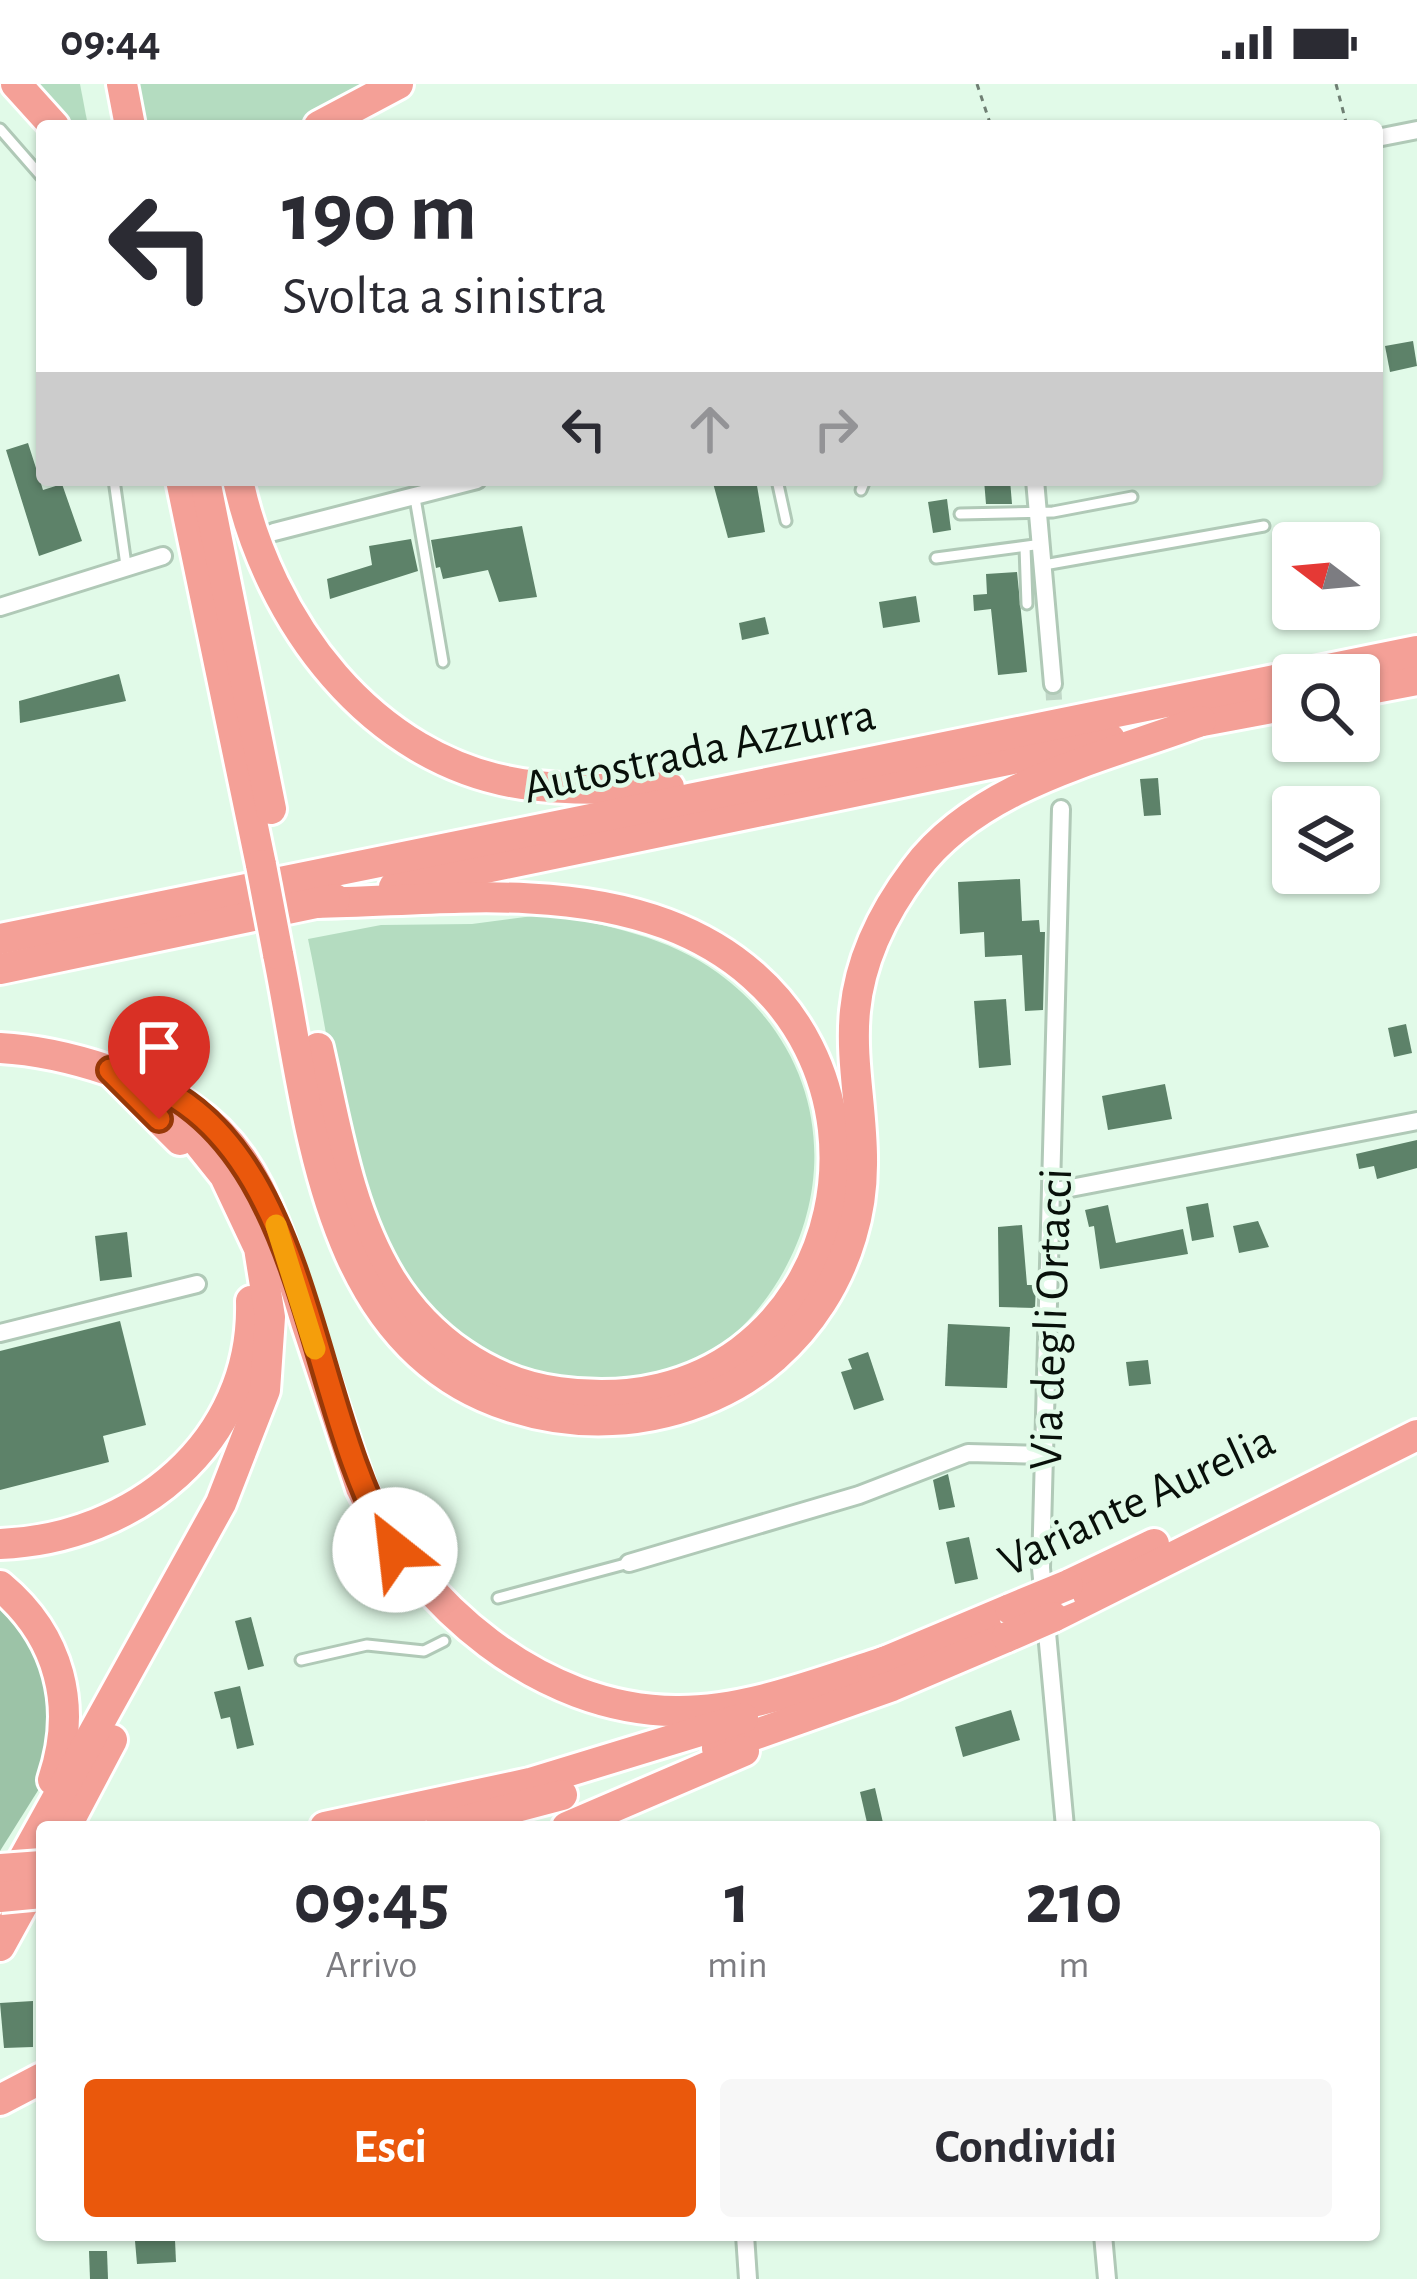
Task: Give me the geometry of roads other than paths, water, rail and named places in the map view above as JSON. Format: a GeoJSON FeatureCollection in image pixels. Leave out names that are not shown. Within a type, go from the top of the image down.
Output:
{"type":"FeatureCollection","features":[{"type":"Feature","properties":{"kind":"highway"},"geometry":{"type":"LineString","coordinates":[[16,84],[49,120]]}},
{"type":"Feature","properties":{"kind":"highway"},"geometry":{"type":"LineString","coordinates":[[107,84],[115,120]]}},
{"type":"Feature","properties":{"kind":"highway"},"geometry":{"type":"LineString","coordinates":[[122,84],[129,120]]}},
{"type":"Feature","properties":{"kind":"highway"},"geometry":{"type":"LineString","coordinates":[[331,120],[398,84]]}},
{"type":"Feature","properties":{"kind":"highway"},"geometry":{"type":"LineString","coordinates":[[358,120],[411,84]]}},
{"type":"Feature","properties":{"kind":"highway"},"geometry":{"type":"LineString","coordinates":[[183,486],[271,863]]}},
{"type":"Feature","properties":{"kind":"highway"},"geometry":{"type":"LineString","coordinates":[[209,486],[329,1195],[352,1260],[396,1330],[448,1376],[513,1408],[580,1421],[658,1414],[720,1393],[757,1371],[801,1330],[833,1282],[850,1243],[862,1185],[854,1053],[857,996],[879,929],[917,867],[962,824],[995,802],[1201,721]]}},
{"type":"Feature","properties":{"kind":"highway"},"geometry":{"type":"LineString","coordinates":[[240,486],[260,559],[312,650],[361,702],[422,748],[519,783],[595,789],[747,785]]}},
{"type":"Feature","properties":{"kind":"highway","name":"Autostrada Azzurra"},"geometry":{"type":"LineString","coordinates":[[0,939],[1417,651]]}},
{"type":"Feature","properties":{"kind":"highway"},"geometry":{"type":"LineString","coordinates":[[1380,687],[1417,680]]}},
{"type":"Feature","properties":{"kind":"highway","name":"Autostrada Azzurra"},"geometry":{"type":"LineString","coordinates":[[0,969],[1272,708]]}},
{"type":"Feature","properties":{"kind":"highway"},"geometry":{"type":"LineString","coordinates":[[288,951],[362,1223],[409,1306],[465,1358],[548,1391],[639,1393],[698,1375],[726,1359],[770,1325],[800,1287],[830,1219],[837,1166],[835,1124],[806,1039],[777,999],[741,964],[669,925],[593,904],[524,898],[316,903]]}},
{"type":"Feature","properties":{"kind":"highway"},"geometry":{"type":"LineString","coordinates":[[0,1048],[58,1055],[172,1093],[233,1147],[268,1205],[361,1488],[395,1550],[439,1601],[526,1666],[631,1707],[675,1712],[891,1673]]}},
{"type":"Feature","properties":{"kind":"highway"},"geometry":{"type":"LineString","coordinates":[[58,1821],[221,1503],[255,1424],[264,1351],[266,1280],[254,1234],[225,1176],[173,1111],[110,1070]]}},
{"type":"Feature","properties":{"kind":"highway"},"geometry":{"type":"LineString","coordinates":[[69,1821],[243,1497],[271,1420],[264,1351],[251,1320],[250,1280],[231,1214],[200,1163],[110,1070]]}},
{"type":"Feature","properties":{"kind":"highway"},"geometry":{"type":"LineString","coordinates":[[0,1544],[80,1532],[168,1485],[213,1436],[264,1351]]}},
{"type":"Feature","properties":{"kind":"highway","name":"Variante Aurelia"},"geometry":{"type":"LineString","coordinates":[[891,1673],[1008,1623],[1068,1585],[1417,1412]]}},
{"type":"Feature","properties":{"kind":"highway","name":"Variante Aurelia"},"geometry":{"type":"LineString","coordinates":[[1008,1623],[1053,1618],[1417,1435]]}},
{"type":"Feature","properties":{"kind":"highway"},"geometry":{"type":"LineString","coordinates":[[0,1586],[34,1618],[63,1684],[63,1746],[47,1821]]}},
{"type":"Feature","properties":{"kind":"highway"},"geometry":{"type":"LineString","coordinates":[[357,1821],[454,1802],[613,1761],[891,1673]]}},
{"type":"Feature","properties":{"kind":"highway"},"geometry":{"type":"LineString","coordinates":[[462,1821],[647,1771],[891,1673]]}},
{"type":"Feature","properties":{"kind":"highway"},"geometry":{"type":"LineString","coordinates":[[581,1821],[857,1706],[891,1673]]}},
{"type":"Feature","properties":{"kind":"highway"},"geometry":{"type":"LineString","coordinates":[[0,1869],[36,1861]]}},
{"type":"Feature","properties":{"kind":"highway"},"geometry":{"type":"LineString","coordinates":[[0,1900],[36,1863]]}},
{"type":"Feature","properties":{"kind":"highway"},"geometry":{"type":"LineString","coordinates":[[0,1946],[36,1865]]}},
{"type":"Feature","properties":{"kind":"highway"},"geometry":{"type":"LineString","coordinates":[[0,1900],[36,1894]]}},
{"type":"Feature","properties":{"kind":"highway"},"geometry":{"type":"LineString","coordinates":[[0,2101],[36,2081]]}},
{"type":"Feature","properties":{"kind":"street"},"geometry":{"type":"LineString","coordinates":[[1383,137],[1417,130]]}},
{"type":"Feature","properties":{"kind":"street"},"geometry":{"type":"LineString","coordinates":[[274,532],[457,486]]}},
{"type":"Feature","properties":{"kind":"street"},"geometry":{"type":"LineString","coordinates":[[1036,486],[1039,512],[1033,545],[1044,565],[1053,684]]}},
{"type":"Feature","properties":{"kind":"street"},"geometry":{"type":"LineString","coordinates":[[0,607],[163,556]]}},
{"type":"Feature","properties":{"kind":"street","name":"Via degli Ortacci"},"geometry":{"type":"LineString","coordinates":[[1061,809],[1055,1191],[1041,1568],[1064,1821]]}},
{"type":"Feature","properties":{"kind":"street"},"geometry":{"type":"LineString","coordinates":[[1055,1191],[1417,1121]]}},
{"type":"Feature","properties":{"kind":"street"},"geometry":{"type":"LineString","coordinates":[[0,1333],[197,1284]]}},
{"type":"Feature","properties":{"kind":"street"},"geometry":{"type":"LineString","coordinates":[[629,1563],[859,1495],[968,1454],[1045,1455]]}},
{"type":"Feature","properties":{"kind":"street"},"geometry":{"type":"LineString","coordinates":[[745,2241],[748,2279]]}},
{"type":"Feature","properties":{"kind":"street"},"geometry":{"type":"LineString","coordinates":[[1104,2241],[1107,2279]]}},
{"type":"Feature","properties":{"kind":"lane"},"geometry":{"type":"LineString","coordinates":[[0,128],[36,170]]}},
{"type":"Feature","properties":{"kind":"lane"},"geometry":{"type":"LineString","coordinates":[[115,486],[126,565]]}},
{"type":"Feature","properties":{"kind":"lane"},"geometry":{"type":"LineString","coordinates":[[778,486],[786,521]]}},
{"type":"Feature","properties":{"kind":"lane"},"geometry":{"type":"LineString","coordinates":[[960,514],[1039,512],[1132,497]]}},
{"type":"Feature","properties":{"kind":"lane"},"geometry":{"type":"LineString","coordinates":[[415,498],[442,662]]}},
{"type":"Feature","properties":{"kind":"lane"},"geometry":{"type":"LineString","coordinates":[[1044,565],[1264,526]]}},
{"type":"Feature","properties":{"kind":"lane"},"geometry":{"type":"LineString","coordinates":[[936,558],[1033,545],[1028,604]]}},
{"type":"Feature","properties":{"kind":"lane"},"geometry":{"type":"LineString","coordinates":[[498,1598],[629,1563]]}},
{"type":"Feature","properties":{"kind":"lane"},"geometry":{"type":"LineString","coordinates":[[301,1660],[368,1646],[424,1652],[444,1641]]}},
{"type":"Feature","properties":{"kind":"tunnel"},"geometry":{"type":"LineString","coordinates":[[1053,684],[1056,730]]}}]}
